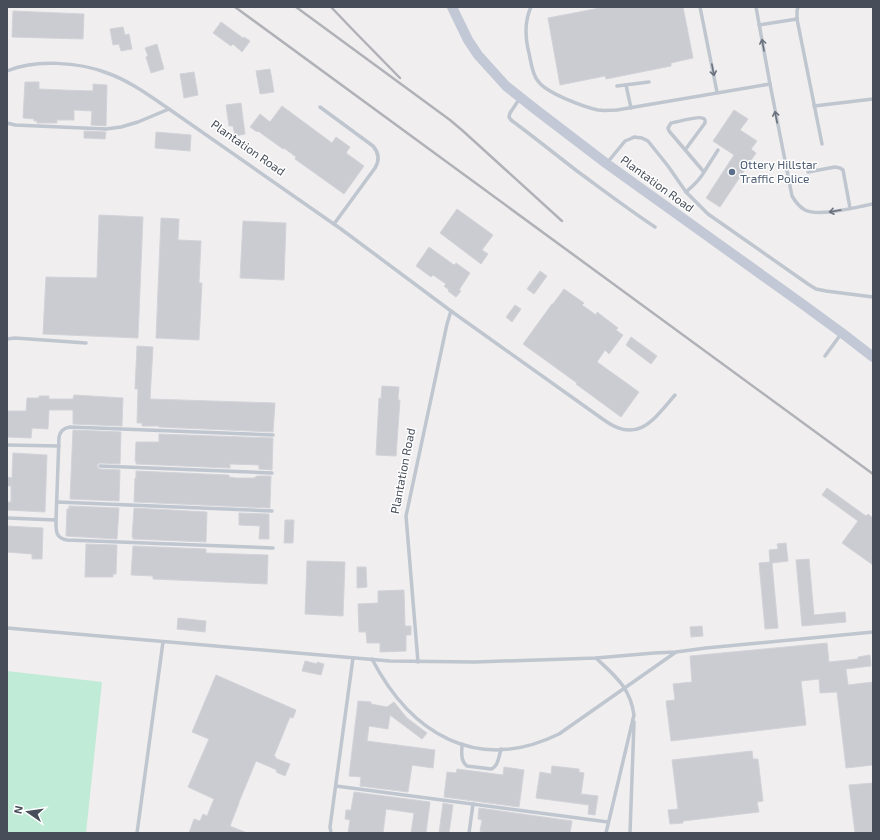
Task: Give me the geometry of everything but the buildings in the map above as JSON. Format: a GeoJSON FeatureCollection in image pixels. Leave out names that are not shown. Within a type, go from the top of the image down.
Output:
{"type":"FeatureCollection","features":[{"type":"Feature","properties":{"kind":"street","name":"Plantation Road"},"geometry":{"type":"LineString","coordinates":[[452,7],[468,40],[478,55],[506,86],[607,164],[842,333],[873,358]]}},
{"type":"Feature","properties":{"kind":"lane"},"geometry":{"type":"LineString","coordinates":[[531,7],[526,19],[526,41],[534,74],[538,82],[553,93],[597,110],[607,111],[631,108],[770,84]]}},
{"type":"Feature","properties":{"kind":"lane"},"geometry":{"type":"LineString","coordinates":[[700,7],[717,92]]}},
{"type":"Feature","properties":{"kind":"lane"},"geometry":{"type":"LineString","coordinates":[[756,7],[792,196],[799,206],[812,212],[823,213],[873,204]]}},
{"type":"Feature","properties":{"kind":"lane"},"geometry":{"type":"LineString","coordinates":[[798,7],[797,18],[822,144]]}},
{"type":"Feature","properties":{"kind":"lane"},"geometry":{"type":"LineString","coordinates":[[759,25],[797,18]]}},
{"type":"Feature","properties":{"kind":"lane","name":"Plantation Road"},"geometry":{"type":"LineString","coordinates":[[7,71],[25,66],[64,64],[89,68],[113,75],[143,92],[334,224],[451,311],[597,416],[614,426],[631,430],[646,426],[675,395]]}},
{"type":"Feature","properties":{"kind":"lane"},"geometry":{"type":"LineString","coordinates":[[617,86],[649,82]]}},
{"type":"Feature","properties":{"kind":"lane"},"geometry":{"type":"LineString","coordinates":[[626,85],[631,108]]}},
{"type":"Feature","properties":{"kind":"lane"},"geometry":{"type":"LineString","coordinates":[[521,97],[510,113],[509,116],[511,120],[623,205],[655,227]]}},
{"type":"Feature","properties":{"kind":"lane"},"geometry":{"type":"LineString","coordinates":[[814,106],[873,98]]}},
{"type":"Feature","properties":{"kind":"lane"},"geometry":{"type":"LineString","coordinates":[[320,107],[373,146],[378,157],[376,168],[334,224]]}},
{"type":"Feature","properties":{"kind":"lane"},"geometry":{"type":"LineString","coordinates":[[7,123],[15,125],[106,129],[121,127],[138,122],[169,109]]}},
{"type":"Feature","properties":{"kind":"lane"},"geometry":{"type":"LineString","coordinates":[[685,150],[705,123],[703,118],[698,117],[671,123],[668,128],[669,132],[704,172]]}},
{"type":"Feature","properties":{"kind":"lane"},"geometry":{"type":"LineString","coordinates":[[607,164],[625,141],[634,138],[642,138],[648,141],[664,160],[686,192],[708,214],[808,284],[816,289],[826,291],[873,296]]}},
{"type":"Feature","properties":{"kind":"lane"},"geometry":{"type":"LineString","coordinates":[[686,192],[693,187],[701,177],[718,150]]}},
{"type":"Feature","properties":{"kind":"lane"},"geometry":{"type":"LineString","coordinates":[[808,172],[835,167],[843,170],[850,208]]}},
{"type":"Feature","properties":{"kind":"lane","name":"Plantation Road"},"geometry":{"type":"LineString","coordinates":[[418,662],[406,516],[451,311]]}},
{"type":"Feature","properties":{"kind":"lane"},"geometry":{"type":"LineString","coordinates":[[825,356],[842,333]]}},
{"type":"Feature","properties":{"kind":"lane"},"geometry":{"type":"LineString","coordinates":[[7,339],[15,338],[86,343]]}},
{"type":"Feature","properties":{"kind":"lane"},"geometry":{"type":"LineString","coordinates":[[273,435],[70,427],[63,430],[59,437],[56,520],[57,533],[61,538],[67,540],[273,548]]}},
{"type":"Feature","properties":{"kind":"lane"},"geometry":{"type":"LineString","coordinates":[[7,444],[59,446]]}},
{"type":"Feature","properties":{"kind":"lane"},"geometry":{"type":"LineString","coordinates":[[100,466],[272,473]]}},
{"type":"Feature","properties":{"kind":"lane"},"geometry":{"type":"LineString","coordinates":[[57,502],[272,511]]}},
{"type":"Feature","properties":{"kind":"lane"},"geometry":{"type":"LineString","coordinates":[[7,518],[56,520]]}},
{"type":"Feature","properties":{"kind":"lane"},"geometry":{"type":"LineString","coordinates":[[7,628],[353,658],[418,662],[483,662],[596,658],[676,652],[873,632]]}},
{"type":"Feature","properties":{"kind":"lane"},"geometry":{"type":"LineString","coordinates":[[136,833],[163,642]]}},
{"type":"Feature","properties":{"kind":"lane"},"geometry":{"type":"LineString","coordinates":[[372,659],[381,677],[403,705],[432,731],[462,744],[482,749],[501,750],[521,748],[547,740],[559,734],[676,652]]}},
{"type":"Feature","properties":{"kind":"lane"},"geometry":{"type":"LineString","coordinates":[[331,833],[330,827],[353,658]]}},
{"type":"Feature","properties":{"kind":"lane"},"geometry":{"type":"LineString","coordinates":[[596,658],[620,681],[632,704],[634,715],[630,833]]}},
{"type":"Feature","properties":{"kind":"lane"},"geometry":{"type":"LineString","coordinates":[[606,833],[634,715]]}},
{"type":"Feature","properties":{"kind":"lane"},"geometry":{"type":"LineString","coordinates":[[462,744],[463,761],[467,766],[491,769],[494,768],[501,750]]}},
{"type":"Feature","properties":{"kind":"lane"},"geometry":{"type":"LineString","coordinates":[[336,786],[608,822]]}},
{"type":"Feature","properties":{"kind":"lane"},"geometry":{"type":"LineString","coordinates":[[469,833],[473,804]]}},
{"type":"Feature","properties":{"kind":"green space"},"geometry":{"type":"Polygon","coordinates":[[[7,671],[102,682],[86,833],[7,833],[7,671]]]}},
{"type":"Feature","properties":{"kind":"railway"},"geometry":{"type":"LineString","coordinates":[[235,7],[873,474]]}},
{"type":"Feature","properties":{"kind":"railway"},"geometry":{"type":"LineString","coordinates":[[296,7],[450,120],[562,221]]}},
{"type":"Feature","properties":{"kind":"railway"},"geometry":{"type":"LineString","coordinates":[[331,7],[400,78]]}},
{"type":"Feature","properties":{"kind":"place","name":"Ottery Hillstar Traffic Police"},"geometry":{"type":"Point","coordinates":[732,172]}}]}
